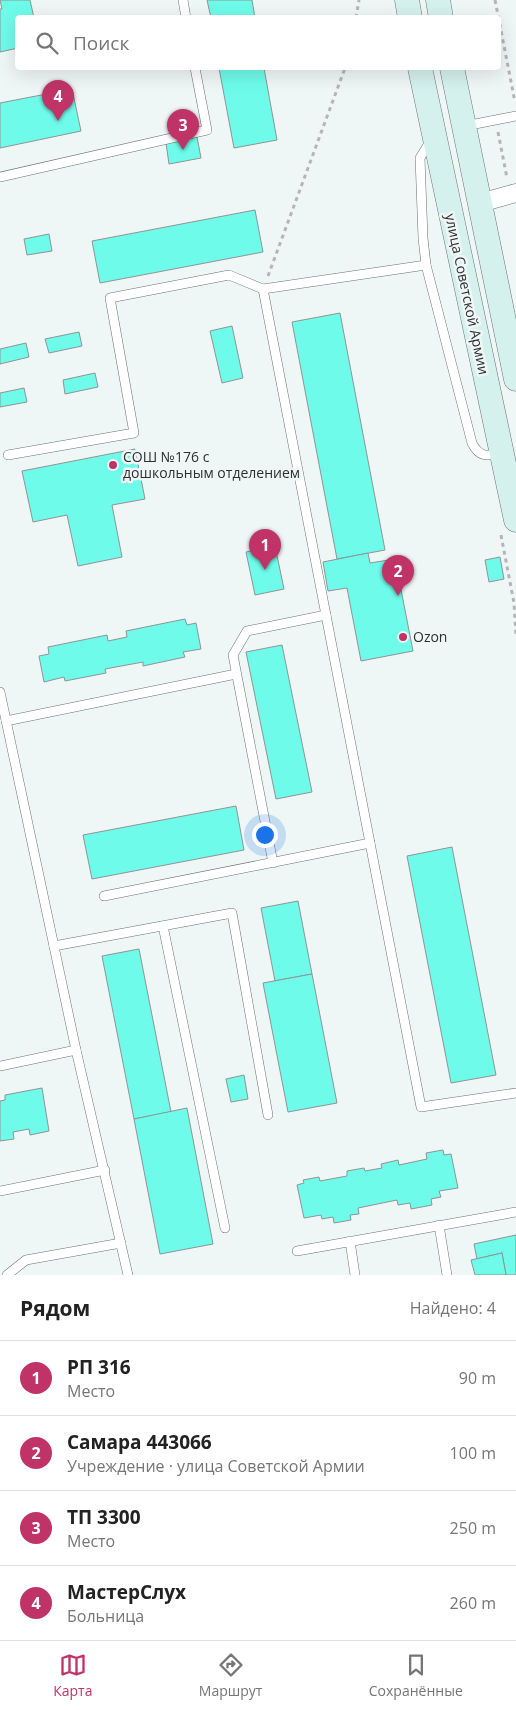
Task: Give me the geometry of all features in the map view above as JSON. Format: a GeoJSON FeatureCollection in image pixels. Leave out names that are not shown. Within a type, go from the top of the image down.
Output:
{"type":"FeatureCollection","features":[{"type":"Feature","properties":{"kind":"main road"},"geometry":{"type":"LineString","coordinates":[[407,0],[410,15]]}},
{"type":"Feature","properties":{"kind":"main road"},"geometry":{"type":"LineString","coordinates":[[438,0],[440,15]]}},
{"type":"Feature","properties":{"kind":"main road","name":"улица Советской Армии"},"geometry":{"type":"LineString","coordinates":[[420,70],[433,138],[503,453],[508,525]]}},
{"type":"Feature","properties":{"kind":"main road"},"geometry":{"type":"LineString","coordinates":[[452,70],[516,379]]}},
{"type":"Feature","properties":{"kind":"street"},"geometry":{"type":"LineString","coordinates":[[480,203],[515,193]]}},
{"type":"Feature","properties":{"kind":"lane"},"geometry":{"type":"LineString","coordinates":[[183,0],[186,15]]}},
{"type":"Feature","properties":{"kind":"lane"},"geometry":{"type":"LineString","coordinates":[[0,176],[207,130],[195,70]]}},
{"type":"Feature","properties":{"kind":"lane"},"geometry":{"type":"LineString","coordinates":[[463,126],[516,116]]}},
{"type":"Feature","properties":{"kind":"lane"},"geometry":{"type":"LineString","coordinates":[[433,138],[420,158],[419,178],[426,265],[472,443],[476,452],[484,456],[503,453]]}},
{"type":"Feature","properties":{"kind":"lane"},"geometry":{"type":"LineString","coordinates":[[8,455],[134,433],[110,298],[229,275],[263,289],[426,265]]}},
{"type":"Feature","properties":{"kind":"lane"},"geometry":{"type":"LineString","coordinates":[[263,289],[421,1107],[516,1093]]}},
{"type":"Feature","properties":{"kind":"lane"},"geometry":{"type":"LineString","coordinates":[[273,863],[233,655],[247,630],[326,615]]}},
{"type":"Feature","properties":{"kind":"lane"},"geometry":{"type":"LineString","coordinates":[[6,721],[236,674]]}},
{"type":"Feature","properties":{"kind":"lane"},"geometry":{"type":"LineString","coordinates":[[0,692],[76,1050],[128,1275]]}},
{"type":"Feature","properties":{"kind":"lane"},"geometry":{"type":"LineString","coordinates":[[104,896],[370,843]]}},
{"type":"Feature","properties":{"kind":"lane"},"geometry":{"type":"LineString","coordinates":[[54,946],[232,914],[268,1115]]}},
{"type":"Feature","properties":{"kind":"lane"},"geometry":{"type":"LineString","coordinates":[[163,926],[225,1228]]}},
{"type":"Feature","properties":{"kind":"lane"},"geometry":{"type":"LineString","coordinates":[[0,1066],[76,1050]]}},
{"type":"Feature","properties":{"kind":"lane"},"geometry":{"type":"LineString","coordinates":[[0,1191],[105,1170]]}},
{"type":"Feature","properties":{"kind":"lane"},"geometry":{"type":"LineString","coordinates":[[297,1251],[516,1212]]}},
{"type":"Feature","properties":{"kind":"lane"},"geometry":{"type":"LineString","coordinates":[[439,1225],[447,1275]]}},
{"type":"Feature","properties":{"kind":"lane"},"geometry":{"type":"LineString","coordinates":[[350,1241],[356,1275]]}},
{"type":"Feature","properties":{"kind":"lane"},"geometry":{"type":"LineString","coordinates":[[7,1275],[26,1260],[121,1243]]}},
{"type":"Feature","properties":{"kind":"path"},"geometry":{"type":"LineString","coordinates":[[356,15],[359,0]]}},
{"type":"Feature","properties":{"kind":"path"},"geometry":{"type":"LineString","coordinates":[[495,0],[498,15]]}},
{"type":"Feature","properties":{"kind":"path"},"geometry":{"type":"LineString","coordinates":[[501,30],[516,106]]}},
{"type":"Feature","properties":{"kind":"path"},"geometry":{"type":"LineString","coordinates":[[263,289],[344,70]]}},
{"type":"Feature","properties":{"kind":"path"},"geometry":{"type":"LineString","coordinates":[[495,120],[506,174],[515,193]]}},
{"type":"Feature","properties":{"kind":"path"},"geometry":{"type":"LineString","coordinates":[[508,525],[516,635]]}},
{"type":"Feature","properties":{"kind":"building"},"geometry":{"type":"Polygon","coordinates":[[[0,0],[30,0],[33,15],[15,15],[15,49],[0,52],[0,9],[2,9],[0,0]]]}},
{"type":"Feature","properties":{"kind":"building"},"geometry":{"type":"Polygon","coordinates":[[[207,0],[252,0],[254,15],[210,15],[207,0]]]}},
{"type":"Feature","properties":{"kind":"building"},"geometry":{"type":"Polygon","coordinates":[[[219,70],[264,70],[277,140],[234,148],[219,70]]]}},
{"type":"Feature","properties":{"kind":"building"},"geometry":{"type":"Polygon","coordinates":[[[72,89],[81,131],[0,148],[0,103],[72,89]]]}},
{"type":"Feature","properties":{"kind":"building"},"geometry":{"type":"Polygon","coordinates":[[[197,137],[201,158],[169,164],[166,143],[197,137]]]}},
{"type":"Feature","properties":{"kind":"building"},"geometry":{"type":"Polygon","coordinates":[[[255,210],[263,252],[100,283],[92,241],[255,210]]]}},
{"type":"Feature","properties":{"kind":"building"},"geometry":{"type":"Polygon","coordinates":[[[49,234],[52,251],[27,255],[24,239],[49,234]]]}},
{"type":"Feature","properties":{"kind":"building"},"geometry":{"type":"Polygon","coordinates":[[[340,313],[385,550],[337,559],[292,322],[340,313]]]}},
{"type":"Feature","properties":{"kind":"building"},"geometry":{"type":"Polygon","coordinates":[[[232,326],[243,378],[222,383],[210,331],[232,326]]]}},
{"type":"Feature","properties":{"kind":"building"},"geometry":{"type":"Polygon","coordinates":[[[79,332],[82,346],[49,353],[45,339],[79,332]]]}},
{"type":"Feature","properties":{"kind":"building"},"geometry":{"type":"Polygon","coordinates":[[[26,343],[29,357],[0,364],[0,349],[26,343]]]}},
{"type":"Feature","properties":{"kind":"building"},"geometry":{"type":"Polygon","coordinates":[[[95,373],[98,387],[65,394],[63,380],[95,373]]]}},
{"type":"Feature","properties":{"kind":"building"},"geometry":{"type":"Polygon","coordinates":[[[24,388],[27,402],[0,407],[0,393],[24,388]]]}},
{"type":"Feature","properties":{"kind":"building"},"geometry":{"type":"Polygon","coordinates":[[[135,449],[145,499],[112,505],[122,557],[78,566],[67,515],[33,522],[22,471],[135,449]]]}},
{"type":"Feature","properties":{"kind":"building"},"geometry":{"type":"Polygon","coordinates":[[[275,546],[284,589],[255,595],[246,552],[275,546]]]}},
{"type":"Feature","properties":{"kind":"building"},"geometry":{"type":"Polygon","coordinates":[[[368,553],[370,563],[395,559],[413,651],[361,661],[347,588],[328,591],[323,562],[368,553]]]}},
{"type":"Feature","properties":{"kind":"building"},"geometry":{"type":"Polygon","coordinates":[[[500,557],[504,579],[489,582],[485,560],[500,557]]]}},
{"type":"Feature","properties":{"kind":"building"},"geometry":{"type":"Polygon","coordinates":[[[185,619],[187,625],[196,623],[201,649],[183,652],[185,657],[143,666],[143,662],[105,669],[106,673],[65,681],[64,677],[44,682],[39,656],[49,654],[48,647],[107,635],[108,641],[127,637],[126,631],[185,619]]]}},
{"type":"Feature","properties":{"kind":"building"},"geometry":{"type":"Polygon","coordinates":[[[282,645],[312,792],[276,799],[246,652],[282,645]]]}},
{"type":"Feature","properties":{"kind":"building"},"geometry":{"type":"Polygon","coordinates":[[[236,806],[244,850],[92,879],[83,835],[236,806]]]}},
{"type":"Feature","properties":{"kind":"building"},"geometry":{"type":"Polygon","coordinates":[[[452,847],[496,1075],[451,1083],[407,856],[452,847]]]}},
{"type":"Feature","properties":{"kind":"building"},"geometry":{"type":"Polygon","coordinates":[[[298,901],[312,974],[275,981],[261,908],[298,901]]]}},
{"type":"Feature","properties":{"kind":"building"},"geometry":{"type":"Polygon","coordinates":[[[139,949],[171,1112],[134,1119],[102,956],[139,949]]]}},
{"type":"Feature","properties":{"kind":"building"},"geometry":{"type":"Polygon","coordinates":[[[312,974],[337,1103],[288,1112],[263,983],[312,974]]]}},
{"type":"Feature","properties":{"kind":"building"},"geometry":{"type":"Polygon","coordinates":[[[244,1075],[248,1099],[231,1102],[226,1079],[244,1075]]]}},
{"type":"Feature","properties":{"kind":"building"},"geometry":{"type":"Polygon","coordinates":[[[42,1088],[49,1131],[30,1135],[29,1129],[13,1132],[14,1139],[0,1141],[0,1101],[5,1100],[5,1095],[42,1088]]]}},
{"type":"Feature","properties":{"kind":"building"},"geometry":{"type":"Polygon","coordinates":[[[187,1108],[213,1244],[160,1254],[134,1119],[187,1108]]]}},
{"type":"Feature","properties":{"kind":"building"},"geometry":{"type":"Polygon","coordinates":[[[443,1150],[444,1155],[451,1154],[458,1188],[439,1191],[441,1197],[431,1199],[432,1205],[411,1209],[410,1203],[398,1205],[397,1200],[358,1208],[359,1214],[350,1215],[351,1220],[334,1223],[333,1217],[322,1219],[321,1215],[304,1218],[297,1185],[304,1183],[303,1180],[319,1177],[320,1181],[347,1176],[347,1171],[364,1168],[365,1171],[382,1168],[381,1164],[398,1160],[399,1165],[427,1159],[426,1153],[443,1150]]]}},
{"type":"Feature","properties":{"kind":"building"},"geometry":{"type":"Polygon","coordinates":[[[516,1235],[516,1275],[506,1275],[502,1253],[477,1259],[474,1244],[516,1235]]]}},
{"type":"Feature","properties":{"kind":"building"},"geometry":{"type":"Polygon","coordinates":[[[502,1253],[506,1275],[475,1275],[471,1260],[502,1253]]]}},
{"type":"Feature","properties":{"kind":"place","name":"МастерСлух"},"geometry":{"type":"Point","coordinates":[58,121]}},
{"type":"Feature","properties":{"kind":"place","name":"ТП 3300"},"geometry":{"type":"Point","coordinates":[183,150]}},
{"type":"Feature","properties":{"kind":"place","name":"СОШ №176 с дошкольным отделением"},"geometry":{"type":"Point","coordinates":[113,465]}},
{"type":"Feature","properties":{"kind":"place","name":"РП 316"},"geometry":{"type":"Point","coordinates":[265,570]}},
{"type":"Feature","properties":{"kind":"place","name":"Самара 443066"},"geometry":{"type":"Point","coordinates":[398,596]}},
{"type":"Feature","properties":{"kind":"place","name":"Ozon"},"geometry":{"type":"Point","coordinates":[403,637]}}]}
